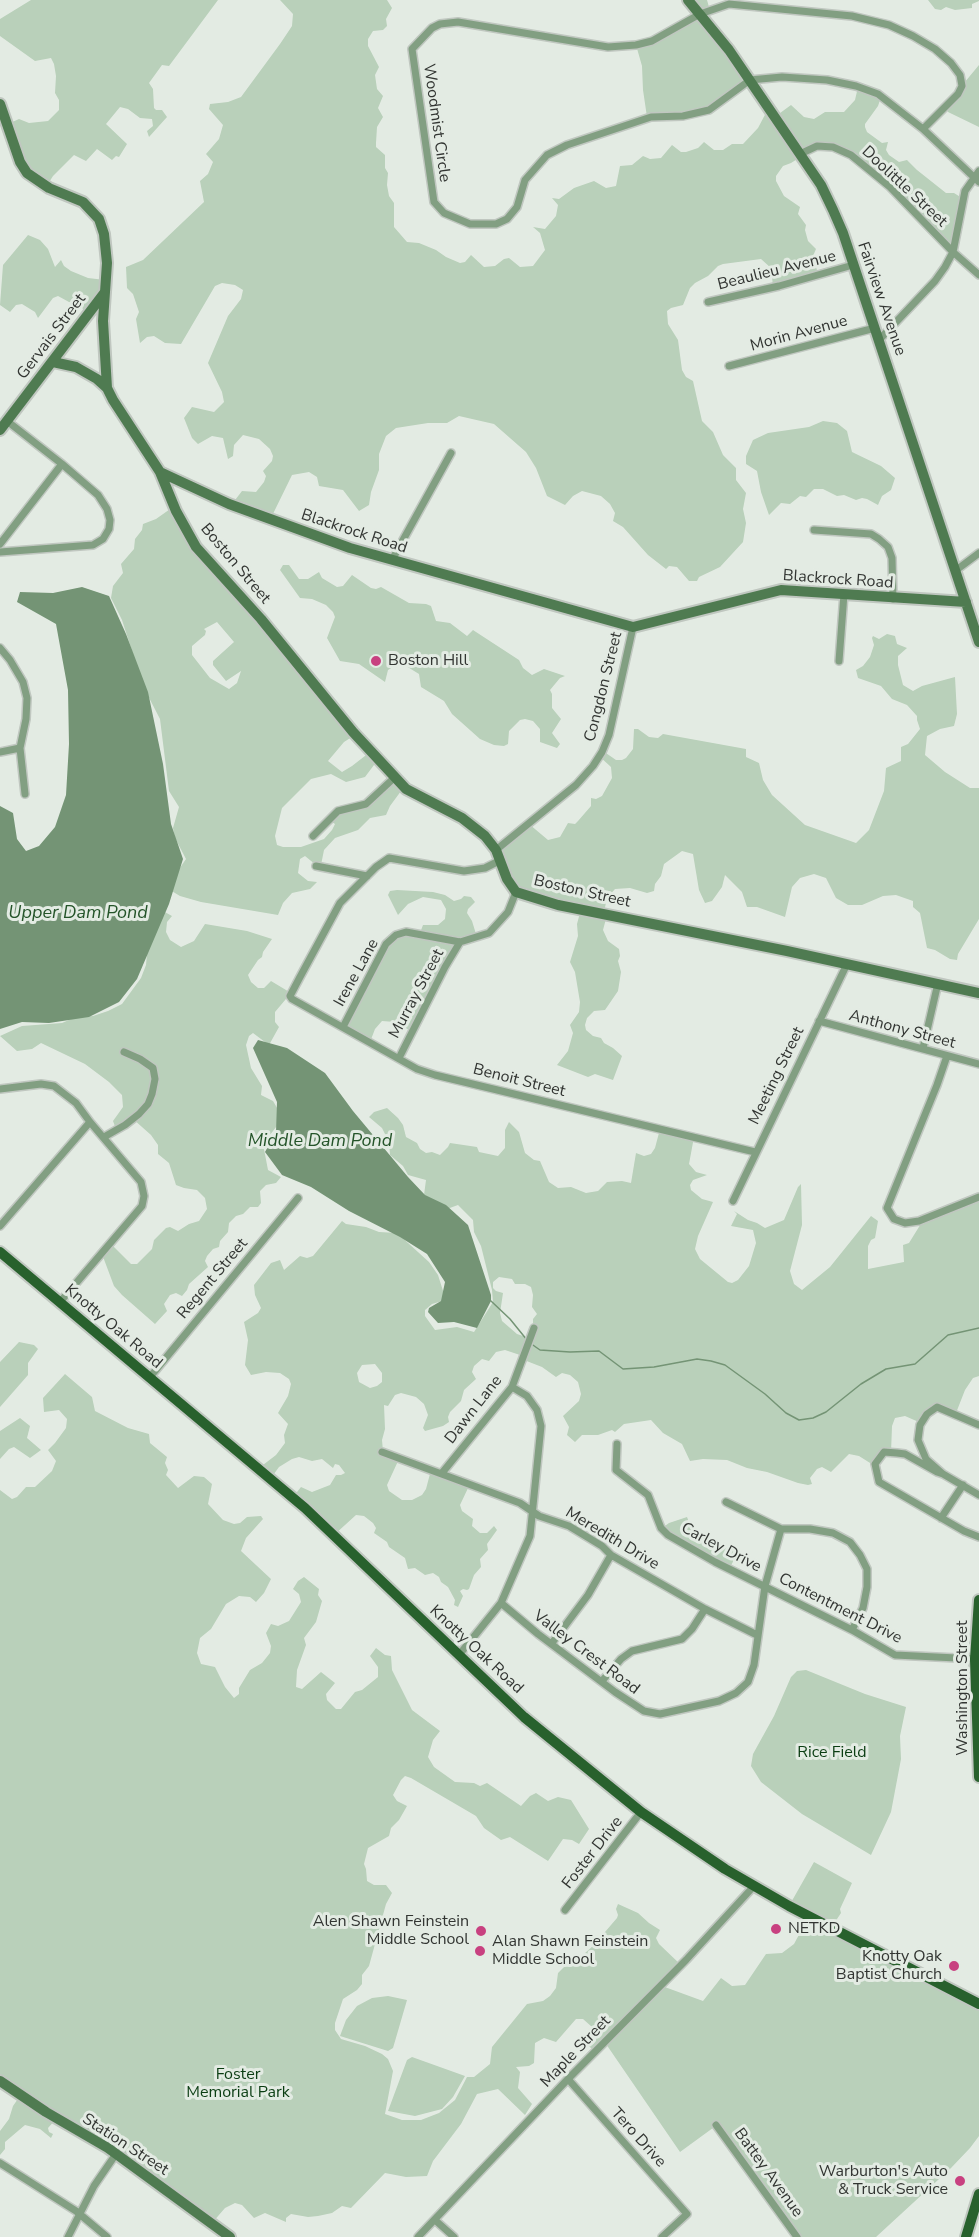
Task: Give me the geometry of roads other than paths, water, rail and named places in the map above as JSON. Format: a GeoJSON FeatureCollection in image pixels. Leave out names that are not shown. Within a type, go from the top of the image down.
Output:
{"type":"FeatureCollection","features":[{"type":"Feature","properties":{"kind":"main road","name":"Knotty Oak Road"},"geometry":{"type":"LineString","coordinates":[[0,1252],[305,1508],[554,1743],[641,1812],[753,1886],[979,2004]]}},
{"type":"Feature","properties":{"kind":"main road","name":"Washington Street"},"geometry":{"type":"LineString","coordinates":[[979,1600],[977,1659],[979,1777]]}},
{"type":"Feature","properties":{"kind":"main road"},"geometry":{"type":"LineString","coordinates":[[967,2236],[978,2201]]}},
{"type":"Feature","properties":{"kind":"street","name":"Fairview Avenue"},"geometry":{"type":"LineString","coordinates":[[688,0],[717,34],[750,80],[821,185],[833,210],[843,233],[933,499],[979,642]]}},
{"type":"Feature","properties":{"kind":"street"},"geometry":{"type":"LineString","coordinates":[[700,14],[729,4],[852,16],[889,25],[913,36],[935,50],[952,65],[960,75],[962,86],[958,94],[923,129]]}},
{"type":"Feature","properties":{"kind":"street","name":"Woodmist Circle"},"geometry":{"type":"LineString","coordinates":[[700,14],[652,41],[619,47],[458,22],[440,24],[432,28],[412,49],[434,202],[444,213],[470,224],[496,224],[507,219],[518,207],[525,180],[547,155],[567,145],[651,117],[683,116],[709,110],[750,80]]}},
{"type":"Feature","properties":{"kind":"street"},"geometry":{"type":"LineString","coordinates":[[750,80],[782,76],[827,80],[856,86],[878,94],[923,129],[976,180]]}},
{"type":"Feature","properties":{"kind":"street"},"geometry":{"type":"LineString","coordinates":[[0,104],[20,162],[27,173],[49,188],[83,202],[99,219],[104,234],[107,263],[103,321],[107,388]]}},
{"type":"Feature","properties":{"kind":"street","name":"Doolittle Street"},"geometry":{"type":"LineString","coordinates":[[800,154],[817,146],[833,147],[851,155],[890,187],[953,252],[979,275]]}},
{"type":"Feature","properties":{"kind":"street"},"geometry":{"type":"LineString","coordinates":[[879,340],[935,281],[953,252],[965,191],[976,180],[979,171]]}},
{"type":"Feature","properties":{"kind":"street","name":"Beaulieu Avenue"},"geometry":{"type":"LineString","coordinates":[[708,302],[816,277],[853,265]]}},
{"type":"Feature","properties":{"kind":"street","name":"Gervais Street"},"geometry":{"type":"LineString","coordinates":[[3,426],[105,291]]}},
{"type":"Feature","properties":{"kind":"street","name":"Morin Avenue"},"geometry":{"type":"LineString","coordinates":[[729,366],[875,328]]}},
{"type":"Feature","properties":{"kind":"street"},"geometry":{"type":"LineString","coordinates":[[53,362],[76,367],[97,379],[107,388],[160,472]]}},
{"type":"Feature","properties":{"kind":"street"},"geometry":{"type":"LineString","coordinates":[[0,552],[93,545],[103,539],[109,529],[110,520],[107,508],[98,495],[62,464],[3,426]]}},
{"type":"Feature","properties":{"kind":"street"},"geometry":{"type":"LineString","coordinates":[[392,560],[451,453]]}},
{"type":"Feature","properties":{"kind":"street"},"geometry":{"type":"LineString","coordinates":[[0,544],[62,464]]}},
{"type":"Feature","properties":{"kind":"street","name":"Blackrock Road"},"geometry":{"type":"LineString","coordinates":[[160,472],[258,515],[339,545],[633,627],[781,590],[966,602]]}},
{"type":"Feature","properties":{"kind":"street","name":"Boston Street"},"geometry":{"type":"LineString","coordinates":[[160,472],[176,511],[196,548],[261,619],[314,687],[394,778],[406,789],[476,827],[497,856],[507,879],[516,892],[558,904],[979,993]]}},
{"type":"Feature","properties":{"kind":"street"},"geometry":{"type":"LineString","coordinates":[[814,530],[871,534],[879,539],[888,548],[892,558],[893,599]]}},
{"type":"Feature","properties":{"kind":"street"},"geometry":{"type":"LineString","coordinates":[[955,571],[979,553]]}},
{"type":"Feature","properties":{"kind":"street"},"geometry":{"type":"LineString","coordinates":[[839,661],[844,594]]}},
{"type":"Feature","properties":{"kind":"street","name":"Congdon Street"},"geometry":{"type":"LineString","coordinates":[[497,856],[576,785],[602,752],[609,735],[633,627]]}},
{"type":"Feature","properties":{"kind":"street"},"geometry":{"type":"LineString","coordinates":[[0,648],[23,682],[27,698],[26,719],[20,748],[25,795]]}},
{"type":"Feature","properties":{"kind":"street"},"geometry":{"type":"LineString","coordinates":[[0,752],[20,748]]}},
{"type":"Feature","properties":{"kind":"street"},"geometry":{"type":"LineString","coordinates":[[313,836],[338,811],[366,804],[394,778]]}},
{"type":"Feature","properties":{"kind":"street"},"geometry":{"type":"LineString","coordinates":[[316,866],[367,876],[390,858],[464,871],[485,868],[497,856]]}},
{"type":"Feature","properties":{"kind":"street","name":"Benoit Street"},"geometry":{"type":"LineString","coordinates":[[367,876],[340,903],[290,996],[292,999],[417,1069],[435,1075],[755,1152]]}},
{"type":"Feature","properties":{"kind":"street","name":"Irene Lane"},"geometry":{"type":"LineString","coordinates":[[343,1027],[386,944],[396,936],[406,932],[460,942],[489,933],[508,912],[516,892]]}},
{"type":"Feature","properties":{"kind":"street","name":"Murray Street"},"geometry":{"type":"LineString","coordinates":[[399,1058],[460,942]]}},
{"type":"Feature","properties":{"kind":"street","name":"Meeting Street"},"geometry":{"type":"LineString","coordinates":[[733,1201],[847,964]]}},
{"type":"Feature","properties":{"kind":"street"},"geometry":{"type":"LineString","coordinates":[[923,1048],[938,983]]}},
{"type":"Feature","properties":{"kind":"street","name":"Anthony Street"},"geometry":{"type":"LineString","coordinates":[[819,1022],[979,1064]]}},
{"type":"Feature","properties":{"kind":"street"},"geometry":{"type":"LineString","coordinates":[[104,1137],[139,1114],[148,1104],[152,1094],[155,1079],[153,1068],[124,1052]]}},
{"type":"Feature","properties":{"kind":"street"},"geometry":{"type":"LineString","coordinates":[[947,1056],[887,1208],[894,1219],[905,1223],[919,1221],[979,1197]]}},
{"type":"Feature","properties":{"kind":"street"},"geometry":{"type":"LineString","coordinates":[[0,1089],[41,1084],[54,1086],[76,1103],[141,1182],[144,1196],[142,1206],[60,1302]]}},
{"type":"Feature","properties":{"kind":"street"},"geometry":{"type":"LineString","coordinates":[[0,1226],[90,1122]]}},
{"type":"Feature","properties":{"kind":"street","name":"Regent Street"},"geometry":{"type":"LineString","coordinates":[[150,1377],[298,1198]]}},
{"type":"Feature","properties":{"kind":"street","name":"Dawn Lane"},"geometry":{"type":"LineString","coordinates":[[442,1473],[512,1387],[534,1328]]}},
{"type":"Feature","properties":{"kind":"street"},"geometry":{"type":"LineString","coordinates":[[459,1655],[501,1603],[530,1536],[541,1426],[537,1410],[527,1396],[512,1387]]}},
{"type":"Feature","properties":{"kind":"street"},"geometry":{"type":"LineString","coordinates":[[979,1425],[937,1407],[927,1414],[920,1425],[918,1440],[926,1459],[943,1474],[979,1495]]}},
{"type":"Feature","properties":{"kind":"street","name":"Carley Drive"},"geometry":{"type":"LineString","coordinates":[[617,1444],[616,1470],[648,1495],[661,1528],[668,1535],[765,1586]]}},
{"type":"Feature","properties":{"kind":"street","name":"Meredith Drive"},"geometry":{"type":"LineString","coordinates":[[382,1452],[520,1503],[569,1526],[602,1546],[610,1555],[705,1609],[757,1635]]}},
{"type":"Feature","properties":{"kind":"street"},"geometry":{"type":"LineString","coordinates":[[943,1474],[936,1473],[905,1455],[897,1453],[884,1452],[875,1464],[879,1482],[979,1537]]}},
{"type":"Feature","properties":{"kind":"street"},"geometry":{"type":"LineString","coordinates":[[941,1518],[963,1485]]}},
{"type":"Feature","properties":{"kind":"street"},"geometry":{"type":"LineString","coordinates":[[726,1502],[781,1529],[810,1529],[833,1533],[850,1542],[867,1569],[867,1587],[863,1608],[852,1630]]}},
{"type":"Feature","properties":{"kind":"street","name":"Valley Crest Road"},"geometry":{"type":"LineString","coordinates":[[501,1603],[515,1616],[644,1711],[660,1714],[719,1701],[736,1694],[748,1682],[754,1665],[765,1586],[781,1529]]}},
{"type":"Feature","properties":{"kind":"street"},"geometry":{"type":"LineString","coordinates":[[552,1643],[588,1595],[610,1555]]}},
{"type":"Feature","properties":{"kind":"street","name":"Contentment Drive"},"geometry":{"type":"LineString","coordinates":[[765,1586],[852,1630],[895,1655],[977,1659]]}},
{"type":"Feature","properties":{"kind":"street"},"geometry":{"type":"LineString","coordinates":[[602,1681],[621,1659],[633,1651],[682,1639],[692,1629],[705,1609]]}},
{"type":"Feature","properties":{"kind":"street","name":"Foster Drive"},"geometry":{"type":"LineString","coordinates":[[565,1910],[641,1812]]}},
{"type":"Feature","properties":{"kind":"street","name":"Maple Street"},"geometry":{"type":"LineString","coordinates":[[418,2237],[568,2079],[686,1960],[753,1886]]}},
{"type":"Feature","properties":{"kind":"street","name":"Tero Drive"},"geometry":{"type":"LineString","coordinates":[[568,2079],[687,2214],[663,2237]]}},
{"type":"Feature","properties":{"kind":"street","name":"Station Street"},"geometry":{"type":"LineString","coordinates":[[0,2081],[116,2154],[230,2237]]}},
{"type":"Feature","properties":{"kind":"street","name":"Battey Avenue"},"geometry":{"type":"LineString","coordinates":[[716,2125],[797,2237]]}},
{"type":"Feature","properties":{"kind":"street"},"geometry":{"type":"LineString","coordinates":[[68,2237],[94,2186],[116,2154]]}},
{"type":"Feature","properties":{"kind":"street"},"geometry":{"type":"LineString","coordinates":[[0,2163],[80,2214],[106,2237]]}},
{"type":"Feature","properties":{"kind":"street"},"geometry":{"type":"LineString","coordinates":[[435,2220],[454,2237]]}},
{"type":"Feature","properties":{"kind":"water","name":"Upper Dam Pond"},"geometry":{"type":"Polygon","coordinates":[[[82,587],[109,596],[148,692],[163,764],[171,824],[183,859],[169,904],[137,979],[119,1002],[89,1017],[49,1023],[22,1022],[0,1029],[0,806],[13,813],[17,839],[26,851],[39,846],[55,827],[66,795],[69,744],[68,690],[56,624],[17,602],[20,592],[53,593],[82,587]]]}},
{"type":"Feature","properties":{"kind":"water","name":"Middle Dam Pond"},"geometry":{"type":"Polygon","coordinates":[[[258,1040],[287,1048],[325,1073],[353,1111],[408,1177],[425,1195],[446,1205],[468,1225],[491,1295],[491,1301],[477,1328],[454,1322],[438,1323],[428,1312],[429,1308],[441,1301],[445,1282],[427,1254],[311,1187],[282,1175],[265,1152],[276,1132],[277,1102],[253,1048],[258,1040]]]}},
{"type":"Feature","properties":{"kind":"waterway"},"geometry":{"type":"LineString","coordinates":[[491,1301],[527,1340]]}},
{"type":"Feature","properties":{"kind":"waterway"},"geometry":{"type":"LineString","coordinates":[[530,1343],[540,1350],[599,1351],[623,1369],[654,1367],[697,1359],[725,1365],[765,1394],[786,1413],[799,1420],[813,1418],[826,1412],[861,1384],[886,1369],[915,1364],[948,1335],[979,1328]]}},
{"type":"Feature","properties":{"kind":"place","name":"Boston Hill"},"geometry":{"type":"Point","coordinates":[376,661]}},
{"type":"Feature","properties":{"kind":"place","name":"NETKD"},"geometry":{"type":"Point","coordinates":[776,1929]}},
{"type":"Feature","properties":{"kind":"place","name":"Alen Shawn Feinstein Middle School"},"geometry":{"type":"Point","coordinates":[481,1931]}},
{"type":"Feature","properties":{"kind":"place","name":"Alan Shawn Feinstein Middle School"},"geometry":{"type":"Point","coordinates":[480,1951]}},
{"type":"Feature","properties":{"kind":"place","name":"Knotty Oak Baptist Church"},"geometry":{"type":"Point","coordinates":[954,1966]}},
{"type":"Feature","properties":{"kind":"place","name":"Warburton's Auto & Truck Service"},"geometry":{"type":"Point","coordinates":[960,2181]}},
{"type":"Feature","properties":{"kind":"park label","name":"Rice Field"},"geometry":{"type":"Point","coordinates":[832,1753]}},
{"type":"Feature","properties":{"kind":"park label","name":"Foster Memorial Park"},"geometry":{"type":"Point","coordinates":[238,2084]}}]}
